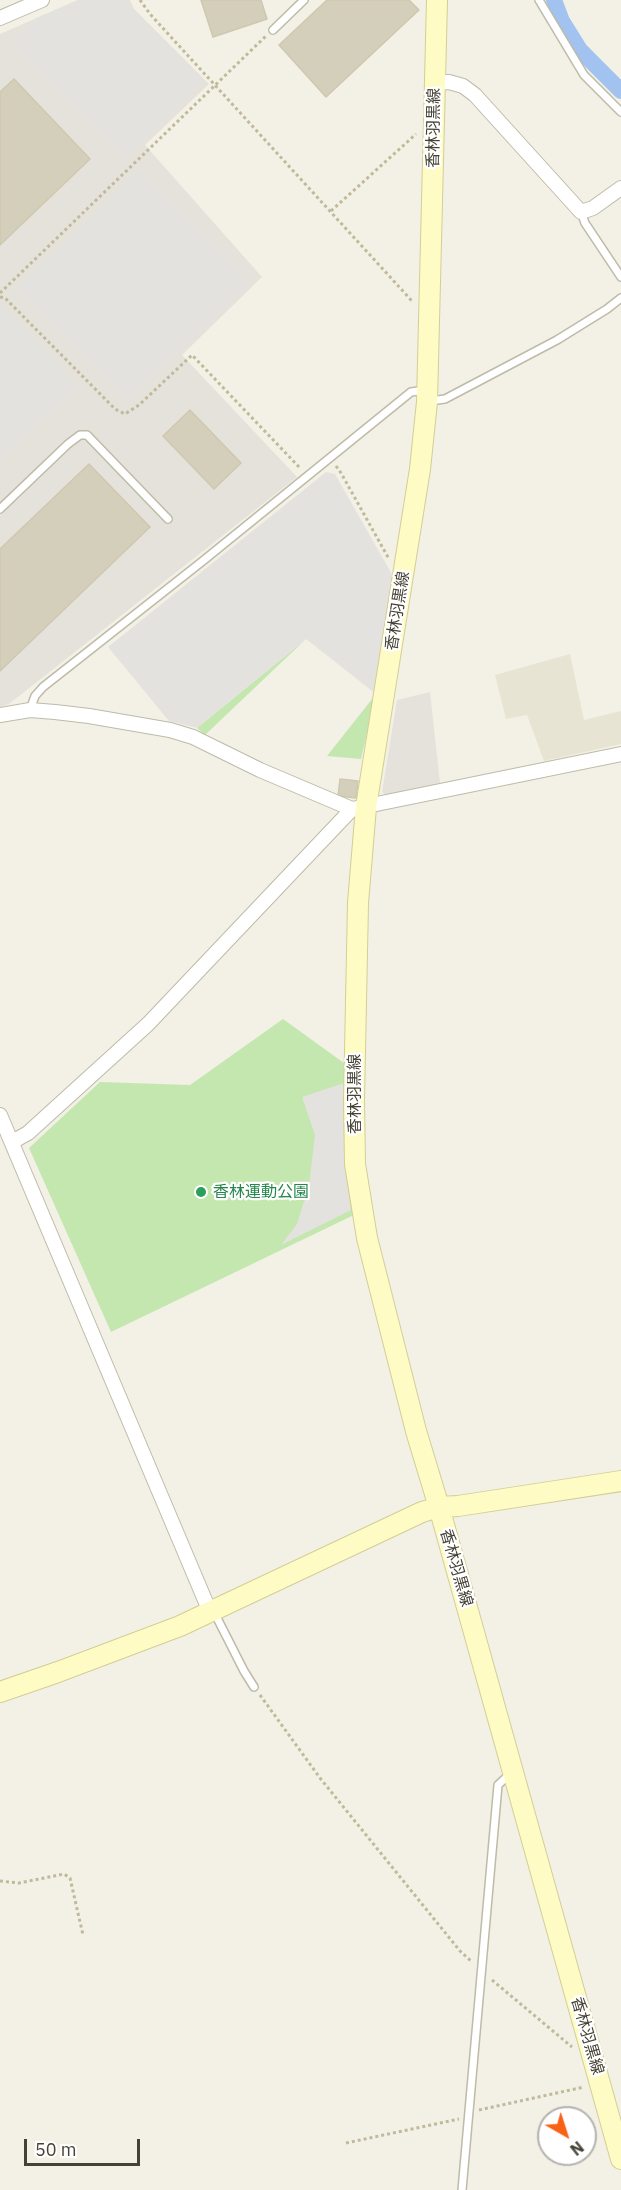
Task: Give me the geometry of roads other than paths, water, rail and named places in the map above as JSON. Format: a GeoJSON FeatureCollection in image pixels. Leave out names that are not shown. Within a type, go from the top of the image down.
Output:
{"type":"FeatureCollection","features":[{"type":"Feature","properties":{"kind":"main road","name":"香林羽黒線"},"geometry":{"type":"LineString","coordinates":[[437,0],[431,306],[427,396],[420,469],[405,569],[359,808],[355,1164],[367,1238],[416,1431],[440,1507],[621,2159]]}},
{"type":"Feature","properties":{"kind":"main road"},"geometry":{"type":"LineString","coordinates":[[0,1692],[131,1646],[212,1611],[402,1521],[440,1507],[621,1481]]}},
{"type":"Feature","properties":{"kind":"street"},"geometry":{"type":"LineString","coordinates":[[0,18],[42,0]]}},
{"type":"Feature","properties":{"kind":"street"},"geometry":{"type":"LineString","coordinates":[[435,83],[449,82],[463,86],[475,95],[582,212],[593,208],[621,188]]}},
{"type":"Feature","properties":{"kind":"street"},"geometry":{"type":"LineString","coordinates":[[0,715],[30,710],[89,716],[170,730],[192,737],[260,770],[359,808],[621,754]]}},
{"type":"Feature","properties":{"kind":"street"},"geometry":{"type":"LineString","coordinates":[[12,1142],[28,1133],[148,1024],[359,808]]}},
{"type":"Feature","properties":{"kind":"street"},"geometry":{"type":"LineString","coordinates":[[0,1114],[212,1611]]}},
{"type":"Feature","properties":{"kind":"lane"},"geometry":{"type":"LineString","coordinates":[[273,30],[304,0]]}},
{"type":"Feature","properties":{"kind":"lane"},"geometry":{"type":"LineString","coordinates":[[539,0],[584,75],[621,112]]}},
{"type":"Feature","properties":{"kind":"lane"},"geometry":{"type":"LineString","coordinates":[[582,212],[585,223],[621,277]]}},
{"type":"Feature","properties":{"kind":"lane"},"geometry":{"type":"LineString","coordinates":[[30,710],[35,696],[43,687],[411,392],[445,399],[557,340],[621,298]]}},
{"type":"Feature","properties":{"kind":"lane"},"geometry":{"type":"LineString","coordinates":[[0,509],[68,444],[80,435],[87,435],[168,519]]}},
{"type":"Feature","properties":{"kind":"lane"},"geometry":{"type":"LineString","coordinates":[[212,1611],[254,1687]]}},
{"type":"Feature","properties":{"kind":"lane"},"geometry":{"type":"LineString","coordinates":[[462,2190],[498,1785],[513,1771]]}},
{"type":"Feature","properties":{"kind":"waterway"},"geometry":{"type":"LineString","coordinates":[[554,0],[562,21],[580,50],[621,91]]}},
{"type":"Feature","properties":{"kind":"place","name":"香林運動公園"},"geometry":{"type":"Point","coordinates":[201,1192]}}]}
